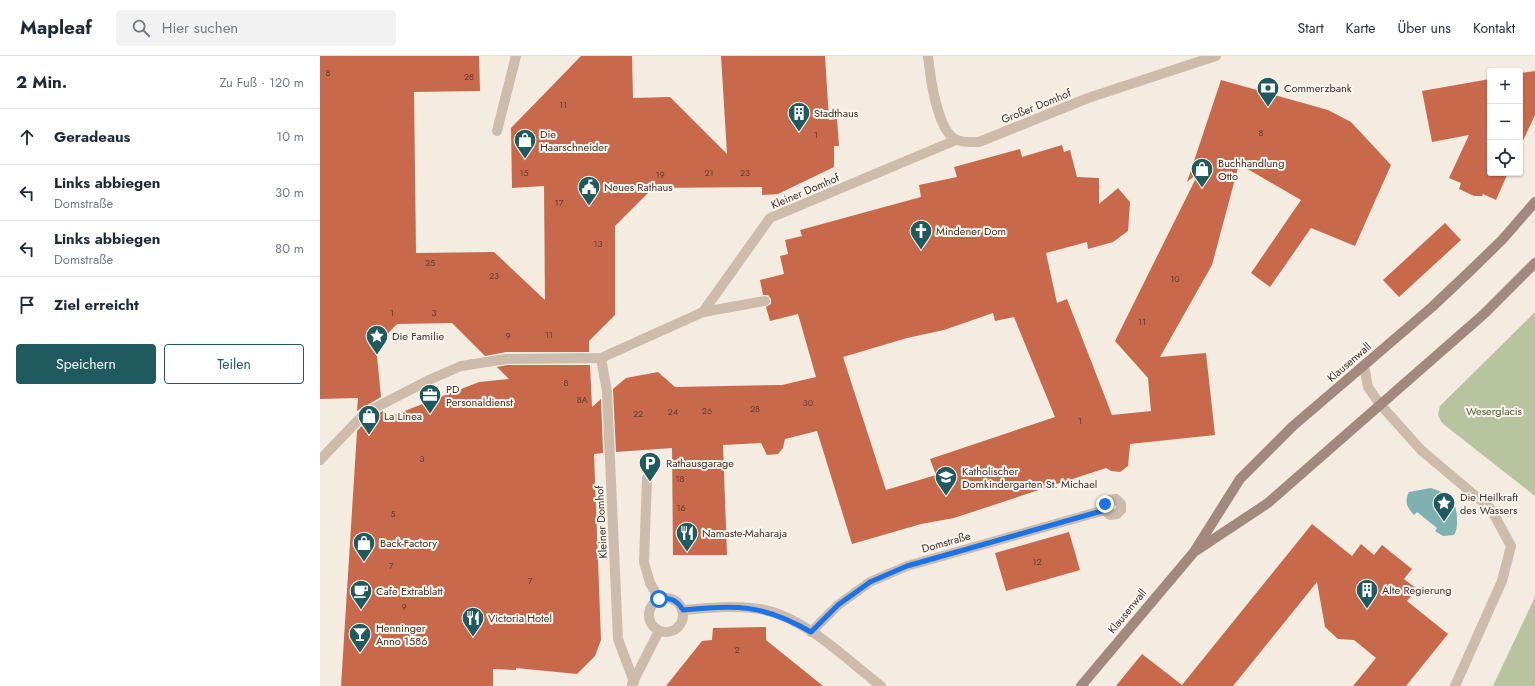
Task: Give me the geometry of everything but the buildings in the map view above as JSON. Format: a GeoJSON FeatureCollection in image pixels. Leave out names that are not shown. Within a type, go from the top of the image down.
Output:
{"type":"FeatureCollection","features":[{"type":"Feature","properties":{"kind":"main road","name":"Klausenwall"},"geometry":{"type":"LineString","coordinates":[[1081,686],[1166,582],[1194,552],[1240,478],[1293,426],[1364,366],[1468,273],[1502,240],[1535,202]]}},
{"type":"Feature","properties":{"kind":"main road","name":"Klausenwall"},"geometry":{"type":"LineString","coordinates":[[1194,552],[1268,503],[1379,403],[1484,314],[1535,263]]}},
{"type":"Feature","properties":{"kind":"street"},"geometry":{"type":"LineString","coordinates":[[497,131],[516,56]]}},
{"type":"Feature","properties":{"kind":"street"},"geometry":{"type":"LineString","coordinates":[[928,56],[931,84],[937,106],[945,126],[956,140]]}},
{"type":"Feature","properties":{"kind":"street","name":"Großer Domhof"},"geometry":{"type":"LineString","coordinates":[[956,140],[968,143],[979,142],[1088,98],[1213,56]]}},
{"type":"Feature","properties":{"kind":"street","name":"Kleiner Domhof"},"geometry":{"type":"LineString","coordinates":[[703,312],[770,218],[956,140]]}},
{"type":"Feature","properties":{"kind":"street"},"geometry":{"type":"LineString","coordinates":[[320,460],[365,413],[460,366],[506,359],[602,358],[703,312],[765,301]]}},
{"type":"Feature","properties":{"kind":"street","name":"Kleiner Domhof"},"geometry":{"type":"LineString","coordinates":[[602,358],[607,392],[618,639],[632,684]]}},
{"type":"Feature","properties":{"kind":"street"},"geometry":{"type":"LineString","coordinates":[[1364,366],[1368,387],[1379,403],[1421,450],[1491,509],[1511,546],[1502,581],[1456,686]]}},
{"type":"Feature","properties":{"kind":"street"},"geometry":{"type":"LineString","coordinates":[[647,478],[644,562],[650,583],[659,599]]}},
{"type":"Feature","properties":{"kind":"street","name":"Domstraße"},"geometry":{"type":"LineString","coordinates":[[811,632],[838,605],[870,582],[907,566],[1105,510]]}},
{"type":"Feature","properties":{"kind":"street"},"geometry":{"type":"LineString","coordinates":[[659,599],[673,599],[679,603],[683,610],[682,623],[678,629],[666,633],[653,628],[648,615],[650,609],[659,599]]}},
{"type":"Feature","properties":{"kind":"street"},"geometry":{"type":"LineString","coordinates":[[683,610],[728,606],[762,610],[790,620],[811,632],[881,686]]}},
{"type":"Feature","properties":{"kind":"street"},"geometry":{"type":"LineString","coordinates":[[632,684],[659,631]]}},
{"type":"Feature","properties":{"kind":"green space","name":"Weserglacis"},"geometry":{"type":"Polygon","coordinates":[[[1535,312],[1535,496],[1442,423],[1438,415],[1440,406],[1535,312]]]}},
{"type":"Feature","properties":{"kind":"green space"},"geometry":{"type":"Polygon","coordinates":[[[1535,597],[1535,686],[1493,686],[1535,597]]]}},
{"type":"Feature","properties":{"kind":"water"},"geometry":{"type":"Polygon","coordinates":[[[1431,488],[1447,495],[1454,503],[1457,513],[1457,528],[1454,535],[1443,536],[1435,531],[1437,528],[1417,512],[1414,515],[1408,507],[1407,499],[1409,492],[1431,488]]]}},
{"type":"Feature","properties":{"kind":"place","name":"Commerzbank"},"geometry":{"type":"Point","coordinates":[1268,108]}},
{"type":"Feature","properties":{"kind":"place","name":"Stadthaus"},"geometry":{"type":"Point","coordinates":[799,132]}},
{"type":"Feature","properties":{"kind":"place","name":"Die Haarschneider"},"geometry":{"type":"Point","coordinates":[525,160]}},
{"type":"Feature","properties":{"kind":"place","name":"Buchhandlung Otto"},"geometry":{"type":"Point","coordinates":[1202,188]}},
{"type":"Feature","properties":{"kind":"place","name":"Neues Rathaus"},"geometry":{"type":"Point","coordinates":[589,206]}},
{"type":"Feature","properties":{"kind":"place","name":"Mindener Dom"},"geometry":{"type":"Point","coordinates":[921,250]}},
{"type":"Feature","properties":{"kind":"place","name":"Die Familie"},"geometry":{"type":"Point","coordinates":[377,356]}},
{"type":"Feature","properties":{"kind":"place","name":"PD Personaldienst"},"geometry":{"type":"Point","coordinates":[430,414]}},
{"type":"Feature","properties":{"kind":"place","name":"La Linea"},"geometry":{"type":"Point","coordinates":[369,436]}},
{"type":"Feature","properties":{"kind":"place","name":"Rathausgarage"},"geometry":{"type":"Point","coordinates":[650,482]}},
{"type":"Feature","properties":{"kind":"place","name":"Katholischer Domkindergarten St. Michael"},"geometry":{"type":"Point","coordinates":[946,496]}},
{"type":"Feature","properties":{"kind":"place","name":"Die Heilkraft des Wassers"},"geometry":{"type":"Point","coordinates":[1444,522]}},
{"type":"Feature","properties":{"kind":"place","name":"Namaste-Maharaja"},"geometry":{"type":"Point","coordinates":[687,552]}},
{"type":"Feature","properties":{"kind":"place","name":"Back-Factory"},"geometry":{"type":"Point","coordinates":[364,562]}},
{"type":"Feature","properties":{"kind":"place","name":"Cafe Extrablatt"},"geometry":{"type":"Point","coordinates":[361,610]}},
{"type":"Feature","properties":{"kind":"place","name":"Alte Regierung"},"geometry":{"type":"Point","coordinates":[1367,610]}},
{"type":"Feature","properties":{"kind":"place","name":"Victoria Hotel"},"geometry":{"type":"Point","coordinates":[473,638]}},
{"type":"Feature","properties":{"kind":"place","name":"Henninger Anno 1586"},"geometry":{"type":"Point","coordinates":[360,654]}},
{"type":"Feature","properties":{"kind":"route"},"geometry":{"type":"LineString","coordinates":[[659,599],[673,599],[679,603],[683,610],[728,606],[762,610],[790,620],[811,632],[838,605],[870,582],[907,566],[1105,510],[1105,504]]}}]}
